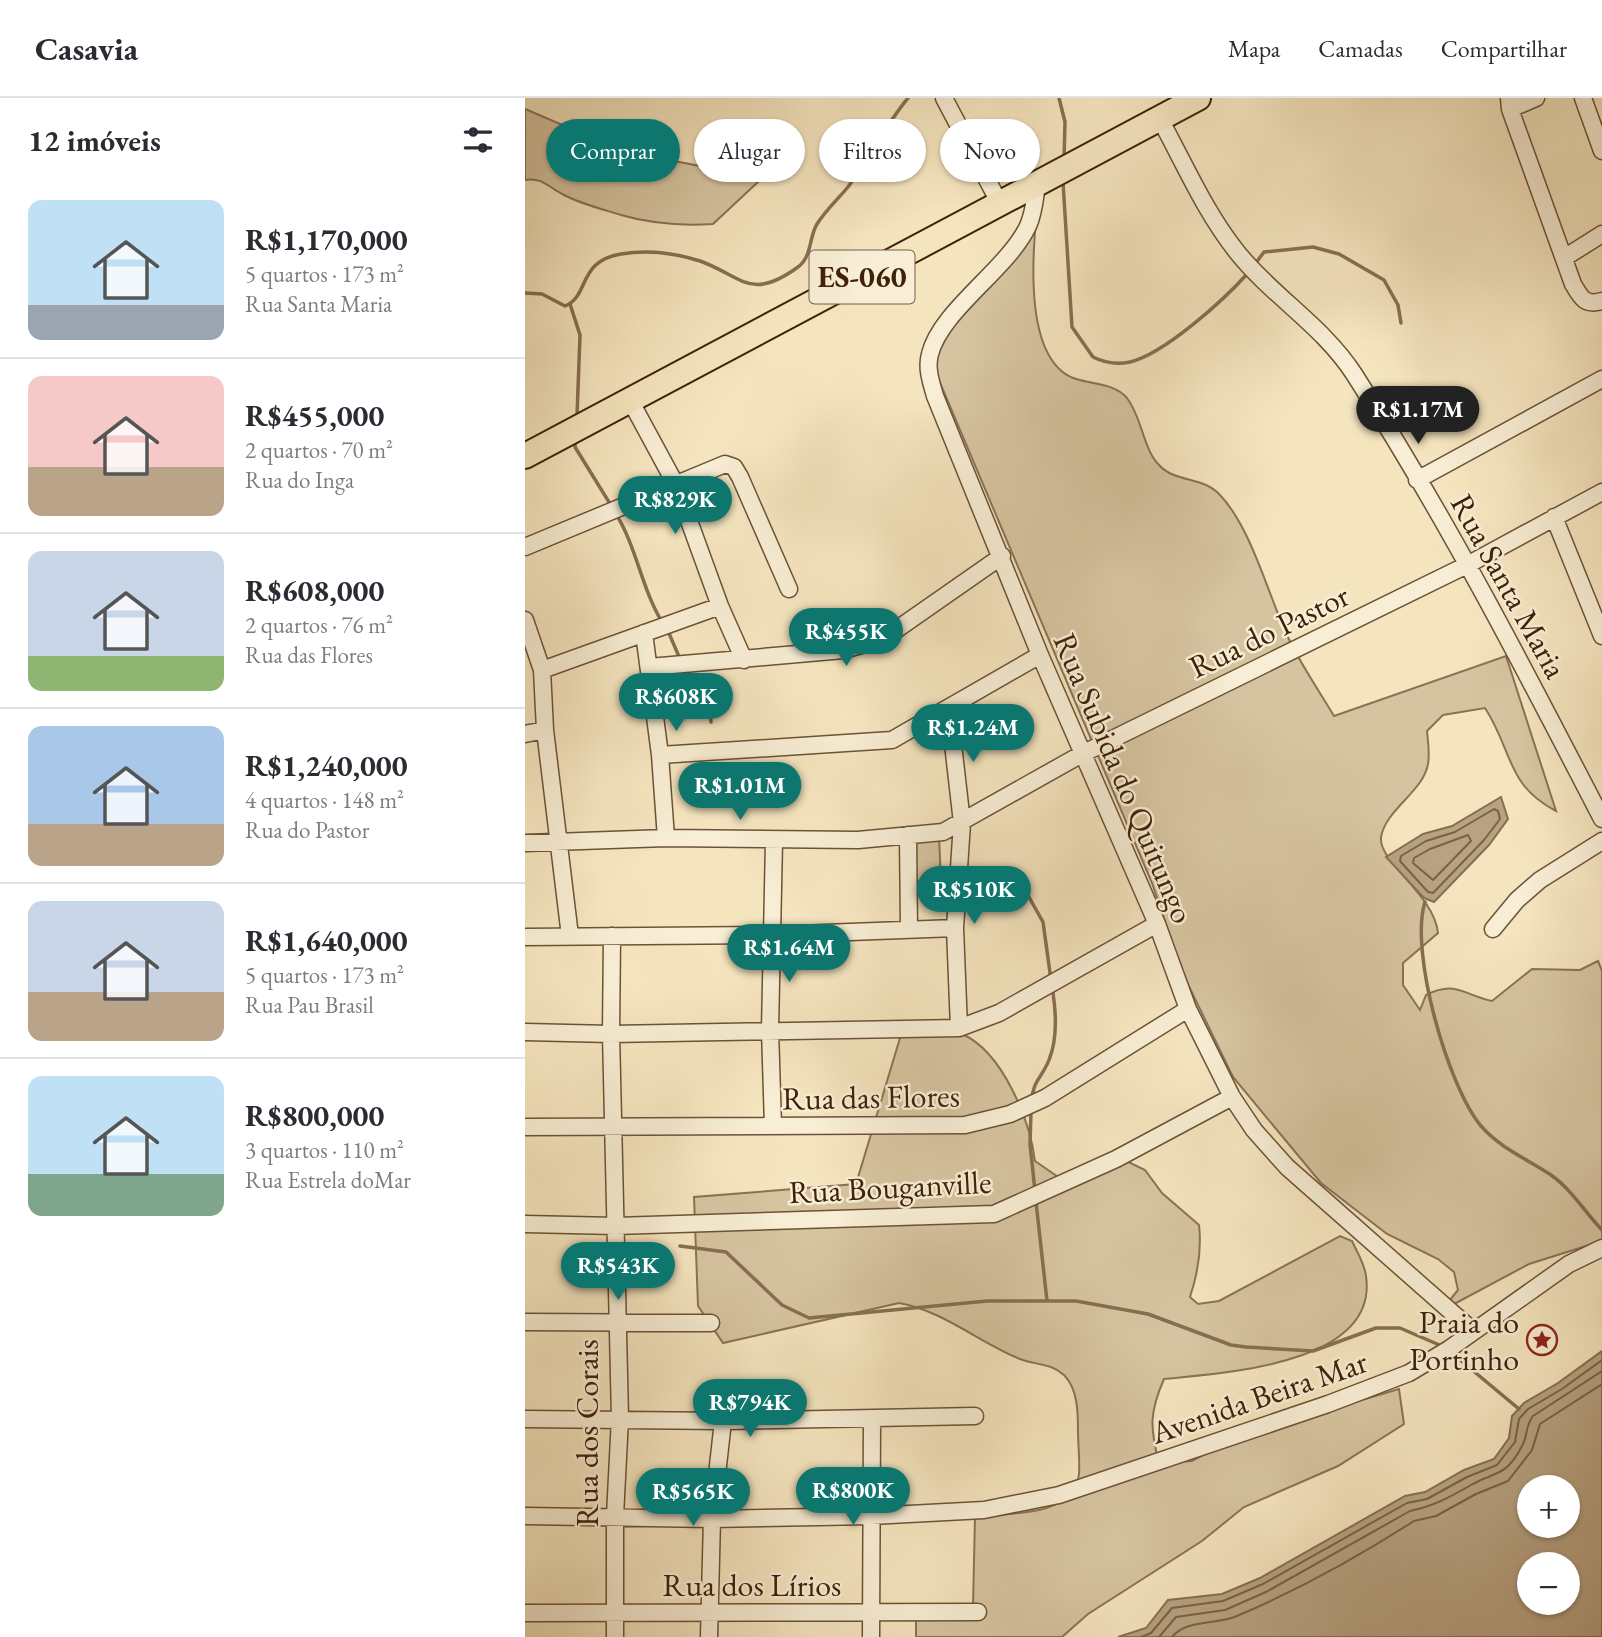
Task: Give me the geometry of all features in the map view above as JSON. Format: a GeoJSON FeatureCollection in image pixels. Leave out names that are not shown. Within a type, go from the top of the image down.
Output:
{"type":"FeatureCollection","features":[{"type":"Feature","properties":{"kind":"main road","name":"ES-060"},"geometry":{"type":"LineString","coordinates":[[525,456],[1198,98]]}},
{"type":"Feature","properties":{"kind":"street"},"geometry":{"type":"LineString","coordinates":[[944,98],[1000,204]]}},
{"type":"Feature","properties":{"kind":"street"},"geometry":{"type":"LineString","coordinates":[[1536,98],[1509,103],[1573,285],[1585,302],[1602,301]]}},
{"type":"Feature","properties":{"kind":"street"},"geometry":{"type":"LineString","coordinates":[[1583,98],[1602,151]]}},
{"type":"Feature","properties":{"kind":"street","name":"Rua Santa Maria"},"geometry":{"type":"LineString","coordinates":[[1160,118],[1198,191],[1237,251],[1322,333],[1353,372],[1469,564],[1602,819]]}},
{"type":"Feature","properties":{"kind":"street","name":"Rua Subida do Quitungo"},"geometry":{"type":"LineString","coordinates":[[1037,184],[1028,227],[1016,245],[943,328],[930,353],[929,373],[935,396],[1040,655],[1157,924],[1188,1009],[1232,1097],[1254,1130],[1287,1167],[1473,1331]]}},
{"type":"Feature","properties":{"kind":"street"},"geometry":{"type":"LineString","coordinates":[[1564,258],[1602,234]]}},
{"type":"Feature","properties":{"kind":"street"},"geometry":{"type":"LineString","coordinates":[[1416,480],[1602,379]]}},
{"type":"Feature","properties":{"kind":"street"},"geometry":{"type":"LineString","coordinates":[[630,400],[676,485],[720,607],[744,660]]}},
{"type":"Feature","properties":{"kind":"street"},"geometry":{"type":"LineString","coordinates":[[525,547],[725,464],[734,467],[789,589]]}},
{"type":"Feature","properties":{"kind":"street","name":"Rua do Pastor"},"geometry":{"type":"LineString","coordinates":[[525,843],[666,838],[858,840],[943,832],[1082,754],[1469,564],[1602,492]]}},
{"type":"Feature","properties":{"kind":"street"},"geometry":{"type":"LineString","coordinates":[[1554,517],[1602,636]]}},
{"type":"Feature","properties":{"kind":"street"},"geometry":{"type":"LineString","coordinates":[[649,667],[843,650],[883,639],[1002,556]]}},
{"type":"Feature","properties":{"kind":"street"},"geometry":{"type":"LineString","coordinates":[[542,670],[720,607]]}},
{"type":"Feature","properties":{"kind":"street"},"geometry":{"type":"LineString","coordinates":[[525,620],[542,670],[545,730],[570,936]]}},
{"type":"Feature","properties":{"kind":"street"},"geometry":{"type":"LineString","coordinates":[[644,633],[660,755],[666,838]]}},
{"type":"Feature","properties":{"kind":"street"},"geometry":{"type":"LineString","coordinates":[[660,755],[892,740],[1040,655]]}},
{"type":"Feature","properties":{"kind":"street"},"geometry":{"type":"LineString","coordinates":[[949,709],[961,823],[955,928],[959,1028]]}},
{"type":"Feature","properties":{"kind":"street"},"geometry":{"type":"LineString","coordinates":[[525,734],[545,730]]}},
{"type":"Feature","properties":{"kind":"street"},"geometry":{"type":"LineString","coordinates":[[908,835],[909,930]]}},
{"type":"Feature","properties":{"kind":"street"},"geometry":{"type":"LineString","coordinates":[[773,1126],[770,1030],[774,841]]}},
{"type":"Feature","properties":{"kind":"street"},"geometry":{"type":"LineString","coordinates":[[1493,929],[1517,900],[1540,880],[1602,841]]}},
{"type":"Feature","properties":{"kind":"street"},"geometry":{"type":"LineString","coordinates":[[525,1032],[611,1034],[959,1028],[999,1013],[1157,924]]}},
{"type":"Feature","properties":{"kind":"street"},"geometry":{"type":"LineString","coordinates":[[525,937],[771,936],[955,928]]}},
{"type":"Feature","properties":{"kind":"street","name":"Rua dos Corais"},"geometry":{"type":"LineString","coordinates":[[612,936],[611,1034],[619,1418],[615,1516],[615,1637]]}},
{"type":"Feature","properties":{"kind":"street","name":"Rua das Flores"},"geometry":{"type":"LineString","coordinates":[[525,1127],[965,1125],[988,1121],[1045,1098],[1188,1009]]}},
{"type":"Feature","properties":{"kind":"street","name":"Rua Bouganville"},"geometry":{"type":"LineString","coordinates":[[525,1224],[616,1226],[995,1214],[1116,1159],[1232,1097]]}},
{"type":"Feature","properties":{"kind":"street","name":"Avenida Beira Mar"},"geometry":{"type":"LineString","coordinates":[[525,1516],[712,1519],[871,1516],[984,1510],[1059,1494],[1385,1384],[1429,1361],[1569,1264],[1602,1248]]}},
{"type":"Feature","properties":{"kind":"street"},"geometry":{"type":"LineString","coordinates":[[525,1322],[711,1323]]}},
{"type":"Feature","properties":{"kind":"street"},"geometry":{"type":"LineString","coordinates":[[525,1419],[723,1421],[975,1416]]}},
{"type":"Feature","properties":{"kind":"street"},"geometry":{"type":"LineString","coordinates":[[871,1637],[872,1419]]}},
{"type":"Feature","properties":{"kind":"street"},"geometry":{"type":"LineString","coordinates":[[709,1637],[712,1519],[723,1421]]}},
{"type":"Feature","properties":{"kind":"street","name":"Rua dos Lírios"},"geometry":{"type":"LineString","coordinates":[[525,1613],[978,1612]]}},
{"type":"Feature","properties":{"kind":"shaded area"},"geometry":{"type":"Polygon","coordinates":[[[525,109],[548,119],[546,119],[546,182],[680,182],[680,162],[694,165],[694,182],[758,182],[713,224],[678,224],[633,218],[571,198],[541,182],[525,180],[525,109]]]}},
{"type":"Feature","properties":{"kind":"shaded area"},"geometry":{"type":"Polygon","coordinates":[[[1035,232],[1035,307],[1044,345],[1053,361],[1071,377],[1121,392],[1132,406],[1149,450],[1159,465],[1173,475],[1206,485],[1220,495],[1241,525],[1291,644],[1334,716],[1506,656],[1556,811],[1540,801],[1519,778],[1485,708],[1443,715],[1427,731],[1429,756],[1425,774],[1390,818],[1381,837],[1382,847],[1388,857],[1427,905],[1438,933],[1403,963],[1403,985],[1420,1010],[1426,995],[1436,991],[1459,990],[1492,1001],[1532,969],[1580,970],[1598,961],[1602,971],[1602,1241],[1529,1264],[1441,1311],[1458,1290],[1454,1272],[1438,1259],[1387,1234],[1321,1183],[1233,1077],[1182,972],[1152,883],[927,352],[1035,232]]]}},
{"type":"Feature","properties":{"kind":"shaded area"},"geometry":{"type":"Polygon","coordinates":[[[913,836],[939,836],[941,882],[915,881],[913,836]]]}},
{"type":"Feature","properties":{"kind":"shaded area"},"geometry":{"type":"Polygon","coordinates":[[[903,1028],[956,1032],[977,1043],[990,1056],[1012,1089],[1021,1108],[1035,1161],[1064,1181],[1092,1179],[1114,1155],[1145,1170],[1162,1193],[1199,1225],[1199,1262],[1190,1297],[1198,1304],[1219,1301],[1340,1236],[1352,1241],[1366,1276],[1363,1306],[1348,1329],[1323,1346],[1292,1359],[1222,1373],[1164,1379],[1153,1411],[1154,1440],[1159,1463],[1192,1461],[1237,1437],[1399,1389],[1404,1424],[1338,1466],[1244,1507],[1202,1541],[1088,1614],[1062,1637],[916,1637],[916,1611],[973,1607],[975,1516],[1021,1513],[1053,1506],[1065,1499],[1074,1488],[1079,1474],[1077,1409],[1075,1394],[1069,1381],[1054,1368],[1020,1359],[931,1313],[899,1303],[723,1343],[698,1306],[694,1197],[856,1184],[903,1028]]]}},
{"type":"Feature","properties":{"kind":"water"},"geometry":{"type":"Polygon","coordinates":[[[1501,797],[1508,819],[1489,845],[1434,902],[1424,898],[1386,857],[1423,834],[1452,826],[1501,797]]]}},
{"type":"Feature","properties":{"kind":"water"},"geometry":{"type":"Polygon","coordinates":[[[1602,1351],[1602,1637],[1118,1637],[1146,1628],[1168,1600],[1222,1594],[1260,1578],[1405,1496],[1425,1492],[1464,1470],[1494,1459],[1509,1438],[1512,1416],[1524,1403],[1558,1383],[1602,1351]]]}},
{"type":"Feature","properties":{"kind":"waterway"},"geometry":{"type":"LineString","coordinates":[[525,293],[542,294],[565,306],[578,295],[597,264],[621,254],[640,252],[690,258],[747,283],[768,283],[782,277],[803,263],[817,224],[848,187],[908,98]]}},
{"type":"Feature","properties":{"kind":"waterway"},"geometry":{"type":"LineString","coordinates":[[1059,98],[1065,122],[1064,160]]}},
{"type":"Feature","properties":{"kind":"waterway"},"geometry":{"type":"LineString","coordinates":[[1063,182],[1072,327],[1093,357],[1107,362],[1130,362],[1159,349],[1193,325],[1248,273]]}},
{"type":"Feature","properties":{"kind":"waterway"},"geometry":{"type":"LineString","coordinates":[[1255,264],[1264,252],[1313,247],[1339,254],[1384,280],[1398,305],[1401,323]]}},
{"type":"Feature","properties":{"kind":"waterway"},"geometry":{"type":"LineString","coordinates":[[570,304],[580,335],[577,416]]}},
{"type":"Feature","properties":{"kind":"waterway"},"geometry":{"type":"LineString","coordinates":[[575,441],[575,447],[612,507]]}},
{"type":"Feature","properties":{"kind":"waterway"},"geometry":{"type":"LineString","coordinates":[[616,514],[662,622]]}},
{"type":"Feature","properties":{"kind":"waterway"},"geometry":{"type":"LineString","coordinates":[[668,631],[680,659]]}},
{"type":"Feature","properties":{"kind":"waterway"},"geometry":{"type":"LineString","coordinates":[[684,670],[691,696],[709,706],[711,722]]}},
{"type":"Feature","properties":{"kind":"waterway"},"geometry":{"type":"LineString","coordinates":[[1021,883],[1043,922],[1051,980]]}},
{"type":"Feature","properties":{"kind":"waterway"},"geometry":{"type":"LineString","coordinates":[[1425,902],[1421,924],[1427,984],[1445,1051],[1468,1107],[1481,1126],[1497,1141],[1558,1181],[1602,1230]]}},
{"type":"Feature","properties":{"kind":"waterway"},"geometry":{"type":"LineString","coordinates":[[1032,1100],[1034,1088],[1049,1060],[1054,1043],[1052,987]]}},
{"type":"Feature","properties":{"kind":"waterway"},"geometry":{"type":"LineString","coordinates":[[1031,1111],[1030,1144],[1035,1191]]}},
{"type":"Feature","properties":{"kind":"waterway"},"geometry":{"type":"LineString","coordinates":[[1036,1202],[1047,1301]]}},
{"type":"Feature","properties":{"kind":"waterway"},"geometry":{"type":"LineString","coordinates":[[680,1246],[726,1252],[782,1305],[809,1318],[987,1301],[1076,1301],[1148,1314],[1231,1345],[1246,1347],[1313,1351],[1376,1328],[1400,1328],[1444,1347]]}},
{"type":"Feature","properties":{"kind":"waterway"},"geometry":{"type":"LineString","coordinates":[[1453,1354],[1519,1409]]}},
{"type":"Feature","properties":{"kind":"place","name":"Praia do Portinho"},"geometry":{"type":"Point","coordinates":[1542,1340]}}]}
